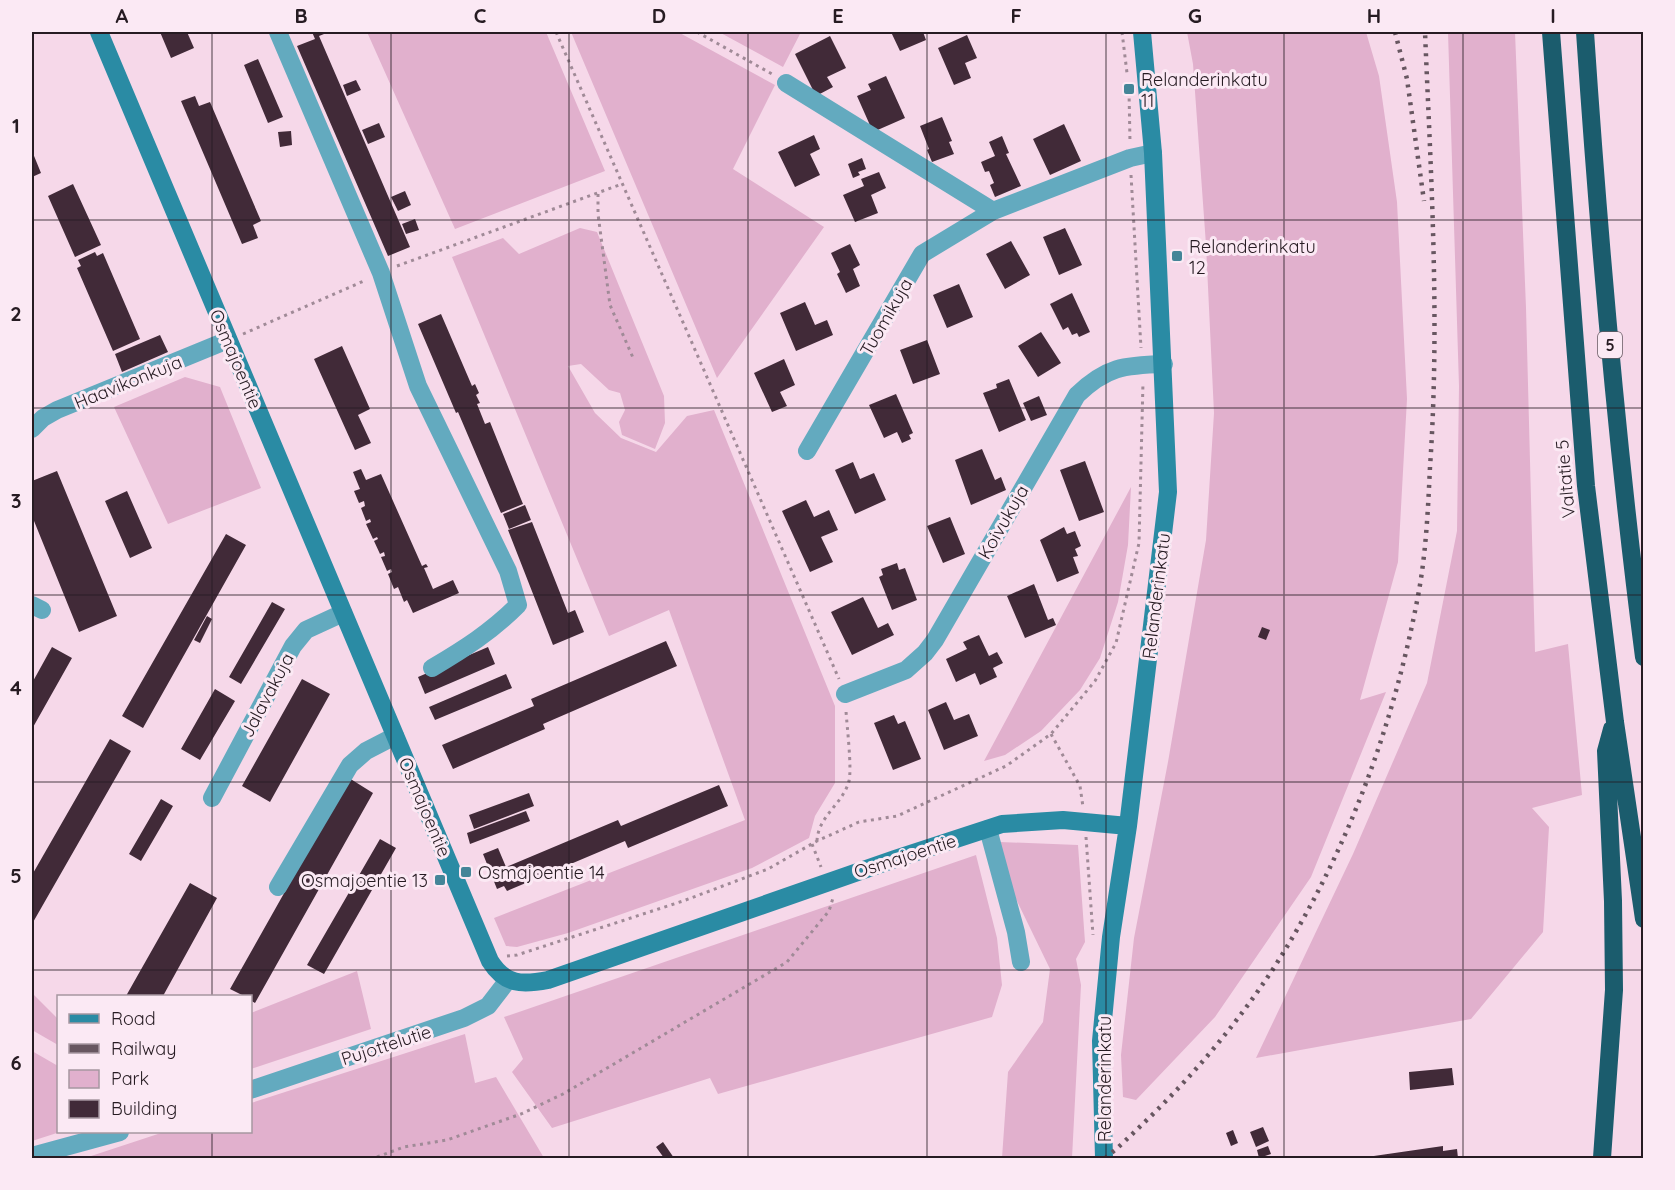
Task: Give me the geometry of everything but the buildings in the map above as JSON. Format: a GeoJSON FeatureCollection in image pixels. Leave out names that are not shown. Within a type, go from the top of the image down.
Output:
{"type":"FeatureCollection","features":[{"type":"Feature","properties":{"kind":"highway","name":"Valtatie 5"},"geometry":{"type":"LineString","coordinates":[[1551,32],[1586,486],[1615,722],[1644,919]]}},
{"type":"Feature","properties":{"kind":"highway","name":"5"},"geometry":{"type":"LineString","coordinates":[[1585,32],[1602,262],[1622,473],[1644,657]]}},
{"type":"Feature","properties":{"kind":"highway"},"geometry":{"type":"LineString","coordinates":[[1602,1158],[1614,990],[1613,901],[1606,751],[1615,722]]}},
{"type":"Feature","properties":{"kind":"street","name":"Osmajoentie"},"geometry":{"type":"LineString","coordinates":[[99,32],[490,961],[497,972],[508,980],[532,983],[548,980],[1002,824],[1063,820],[1128,826]]}},
{"type":"Feature","properties":{"kind":"street"},"geometry":{"type":"LineString","coordinates":[[278,32],[388,278],[418,386],[508,571],[518,605],[473,643],[432,668]]}},
{"type":"Feature","properties":{"kind":"street","name":"Relanderinkatu"},"geometry":{"type":"LineString","coordinates":[[1104,1158],[1101,1041],[1111,937],[1128,826],[1168,492],[1153,153],[1142,32]]}},
{"type":"Feature","properties":{"kind":"street"},"geometry":{"type":"LineString","coordinates":[[786,83],[993,211]]}},
{"type":"Feature","properties":{"kind":"street","name":"Tuomikuja"},"geometry":{"type":"LineString","coordinates":[[807,451],[922,254],[993,211],[1130,158],[1153,153]]}},
{"type":"Feature","properties":{"kind":"street","name":"Haavikonkuja"},"geometry":{"type":"LineString","coordinates":[[32,429],[43,418],[57,411],[228,340]]}},
{"type":"Feature","properties":{"kind":"street","name":"Koivukuja"},"geometry":{"type":"LineString","coordinates":[[845,694],[906,670],[930,647],[1077,395],[1094,379],[1110,371],[1127,366],[1164,364]]}},
{"type":"Feature","properties":{"kind":"street","name":"Jalavakuja"},"geometry":{"type":"LineString","coordinates":[[212,798],[293,646],[306,630],[343,613]]}},
{"type":"Feature","properties":{"kind":"street"},"geometry":{"type":"LineString","coordinates":[[278,887],[350,765],[366,751],[395,736]]}},
{"type":"Feature","properties":{"kind":"street"},"geometry":{"type":"LineString","coordinates":[[988,829],[1016,932],[1021,962]]}},
{"type":"Feature","properties":{"kind":"street","name":"Pujottelutie"},"geometry":{"type":"LineString","coordinates":[[252,1089],[464,1018],[488,1006],[508,980]]}},
{"type":"Feature","properties":{"kind":"street"},"geometry":{"type":"LineString","coordinates":[[32,1156],[113,1133]]}},
{"type":"Feature","properties":{"kind":"path"},"geometry":{"type":"LineString","coordinates":[[556,32],[845,694],[850,779],[841,801],[828,813],[817,832],[817,841]]}},
{"type":"Feature","properties":{"kind":"path"},"geometry":{"type":"LineString","coordinates":[[697,32],[786,83]]}},
{"type":"Feature","properties":{"kind":"path"},"geometry":{"type":"LineString","coordinates":[[1122,32],[1128,81]]}},
{"type":"Feature","properties":{"kind":"path"},"geometry":{"type":"LineString","coordinates":[[1129,89],[1129,146]]}},
{"type":"Feature","properties":{"kind":"path"},"geometry":{"type":"LineString","coordinates":[[1131,171],[1142,352]]}},
{"type":"Feature","properties":{"kind":"path"},"geometry":{"type":"LineString","coordinates":[[228,340],[622,184]]}},
{"type":"Feature","properties":{"kind":"path"},"geometry":{"type":"LineString","coordinates":[[598,193],[598,214],[610,305],[634,360]]}},
{"type":"Feature","properties":{"kind":"path"},"geometry":{"type":"LineString","coordinates":[[511,956],[683,901],[768,869],[817,841],[859,822],[897,816],[1006,766],[1051,734],[1095,681],[1116,643],[1139,543],[1142,378]]}},
{"type":"Feature","properties":{"kind":"path"},"geometry":{"type":"LineString","coordinates":[[1051,734],[1080,786],[1083,802]]}},
{"type":"Feature","properties":{"kind":"path"},"geometry":{"type":"LineString","coordinates":[[812,844],[821,869]]}},
{"type":"Feature","properties":{"kind":"path"},"geometry":{"type":"LineString","coordinates":[[377,1157],[404,1147],[447,1140],[521,1114],[563,1094],[788,962],[829,910],[833,898]]}},
{"type":"Feature","properties":{"kind":"green space"},"geometry":{"type":"Polygon","coordinates":[[[367,32],[546,32],[605,171],[455,229],[367,32]]]}},
{"type":"Feature","properties":{"kind":"green space"},"geometry":{"type":"Polygon","coordinates":[[[571,32],[678,32],[775,85],[733,169],[824,227],[717,378],[571,32]]]}},
{"type":"Feature","properties":{"kind":"green space"},"geometry":{"type":"Polygon","coordinates":[[[719,32],[801,32],[783,67],[719,32]]]}},
{"type":"Feature","properties":{"kind":"green space"},"geometry":{"type":"Polygon","coordinates":[[[1187,32],[1366,32],[1379,76],[1397,202],[1407,399],[1398,562],[1360,700],[1386,692],[1311,877],[1215,1017],[1136,1100],[1123,1097],[1121,1055],[1134,938],[1168,762],[1206,540],[1214,413],[1206,245],[1193,64],[1187,32]]]}},
{"type":"Feature","properties":{"kind":"green space"},"geometry":{"type":"Polygon","coordinates":[[[1448,32],[1515,32],[1526,308],[1535,652],[1568,644],[1582,795],[1532,808],[1549,827],[1543,932],[1471,1019],[1256,1058],[1353,854],[1427,683],[1457,531],[1459,386],[1448,32]]]}},
{"type":"Feature","properties":{"kind":"green space"},"geometry":{"type":"Polygon","coordinates":[[[580,228],[597,232],[664,396],[665,423],[655,449],[622,435],[619,422],[625,410],[620,393],[609,390],[581,364],[568,366],[595,413],[621,438],[656,452],[687,416],[714,410],[835,706],[835,783],[815,816],[809,838],[752,868],[568,933],[517,947],[506,946],[494,918],[745,820],[669,610],[609,636],[452,257],[503,238],[519,254],[580,228]]]}},
{"type":"Feature","properties":{"kind":"green space"},"geometry":{"type":"Polygon","coordinates":[[[185,377],[220,387],[261,488],[168,524],[114,407],[185,377]]]}},
{"type":"Feature","properties":{"kind":"green space"},"geometry":{"type":"Polygon","coordinates":[[[1131,487],[1128,545],[1118,602],[1100,658],[1080,690],[1041,731],[1005,755],[984,761],[1131,487]]]}},
{"type":"Feature","properties":{"kind":"green space"},"geometry":{"type":"Polygon","coordinates":[[[1000,842],[1078,845],[1085,942],[1076,959],[1081,985],[1072,1158],[1002,1158],[1008,1072],[1043,1022],[1050,969],[997,860],[1000,842]]]}},
{"type":"Feature","properties":{"kind":"green space"},"geometry":{"type":"Polygon","coordinates":[[[976,855],[997,938],[1002,985],[992,1017],[718,1094],[710,1078],[552,1128],[512,1072],[523,1059],[504,1017],[976,855]]]}},
{"type":"Feature","properties":{"kind":"green space"},"geometry":{"type":"Polygon","coordinates":[[[357,971],[371,1029],[252,1069],[252,1013],[357,971]]]}},
{"type":"Feature","properties":{"kind":"green space"},"geometry":{"type":"Polygon","coordinates":[[[32,993],[57,1018],[57,1044],[32,1030],[32,993]]]}},
{"type":"Feature","properties":{"kind":"green space"},"geometry":{"type":"Polygon","coordinates":[[[465,1034],[475,1083],[496,1077],[544,1158],[85,1158],[161,1133],[252,1133],[252,1103],[465,1034]]]}},
{"type":"Feature","properties":{"kind":"green space"},"geometry":{"type":"Polygon","coordinates":[[[32,1051],[57,1065],[57,1133],[32,1141],[32,1051]]]}},
{"type":"Feature","properties":{"kind":"railway"},"geometry":{"type":"LineString","coordinates":[[1395,32],[1407,79],[1424,201]]}},
{"type":"Feature","properties":{"kind":"railway"},"geometry":{"type":"LineString","coordinates":[[1105,1158],[1150,1117],[1201,1064],[1232,1026],[1275,966],[1301,923],[1345,834],[1381,741],[1395,694],[1408,645],[1423,564],[1433,413],[1434,249],[1425,32]]}},
{"type":"Feature","properties":{"kind":"place","name":"Relanderinkatu 11"},"geometry":{"type":"Point","coordinates":[1129,89]}},
{"type":"Feature","properties":{"kind":"place","name":"Relanderinkatu 12"},"geometry":{"type":"Point","coordinates":[1177,256]}},
{"type":"Feature","properties":{"kind":"place","name":"Osmajoentie 14"},"geometry":{"type":"Point","coordinates":[466,872]}},
{"type":"Feature","properties":{"kind":"place","name":"Osmajoentie 13"},"geometry":{"type":"Point","coordinates":[440,880]}}]}
